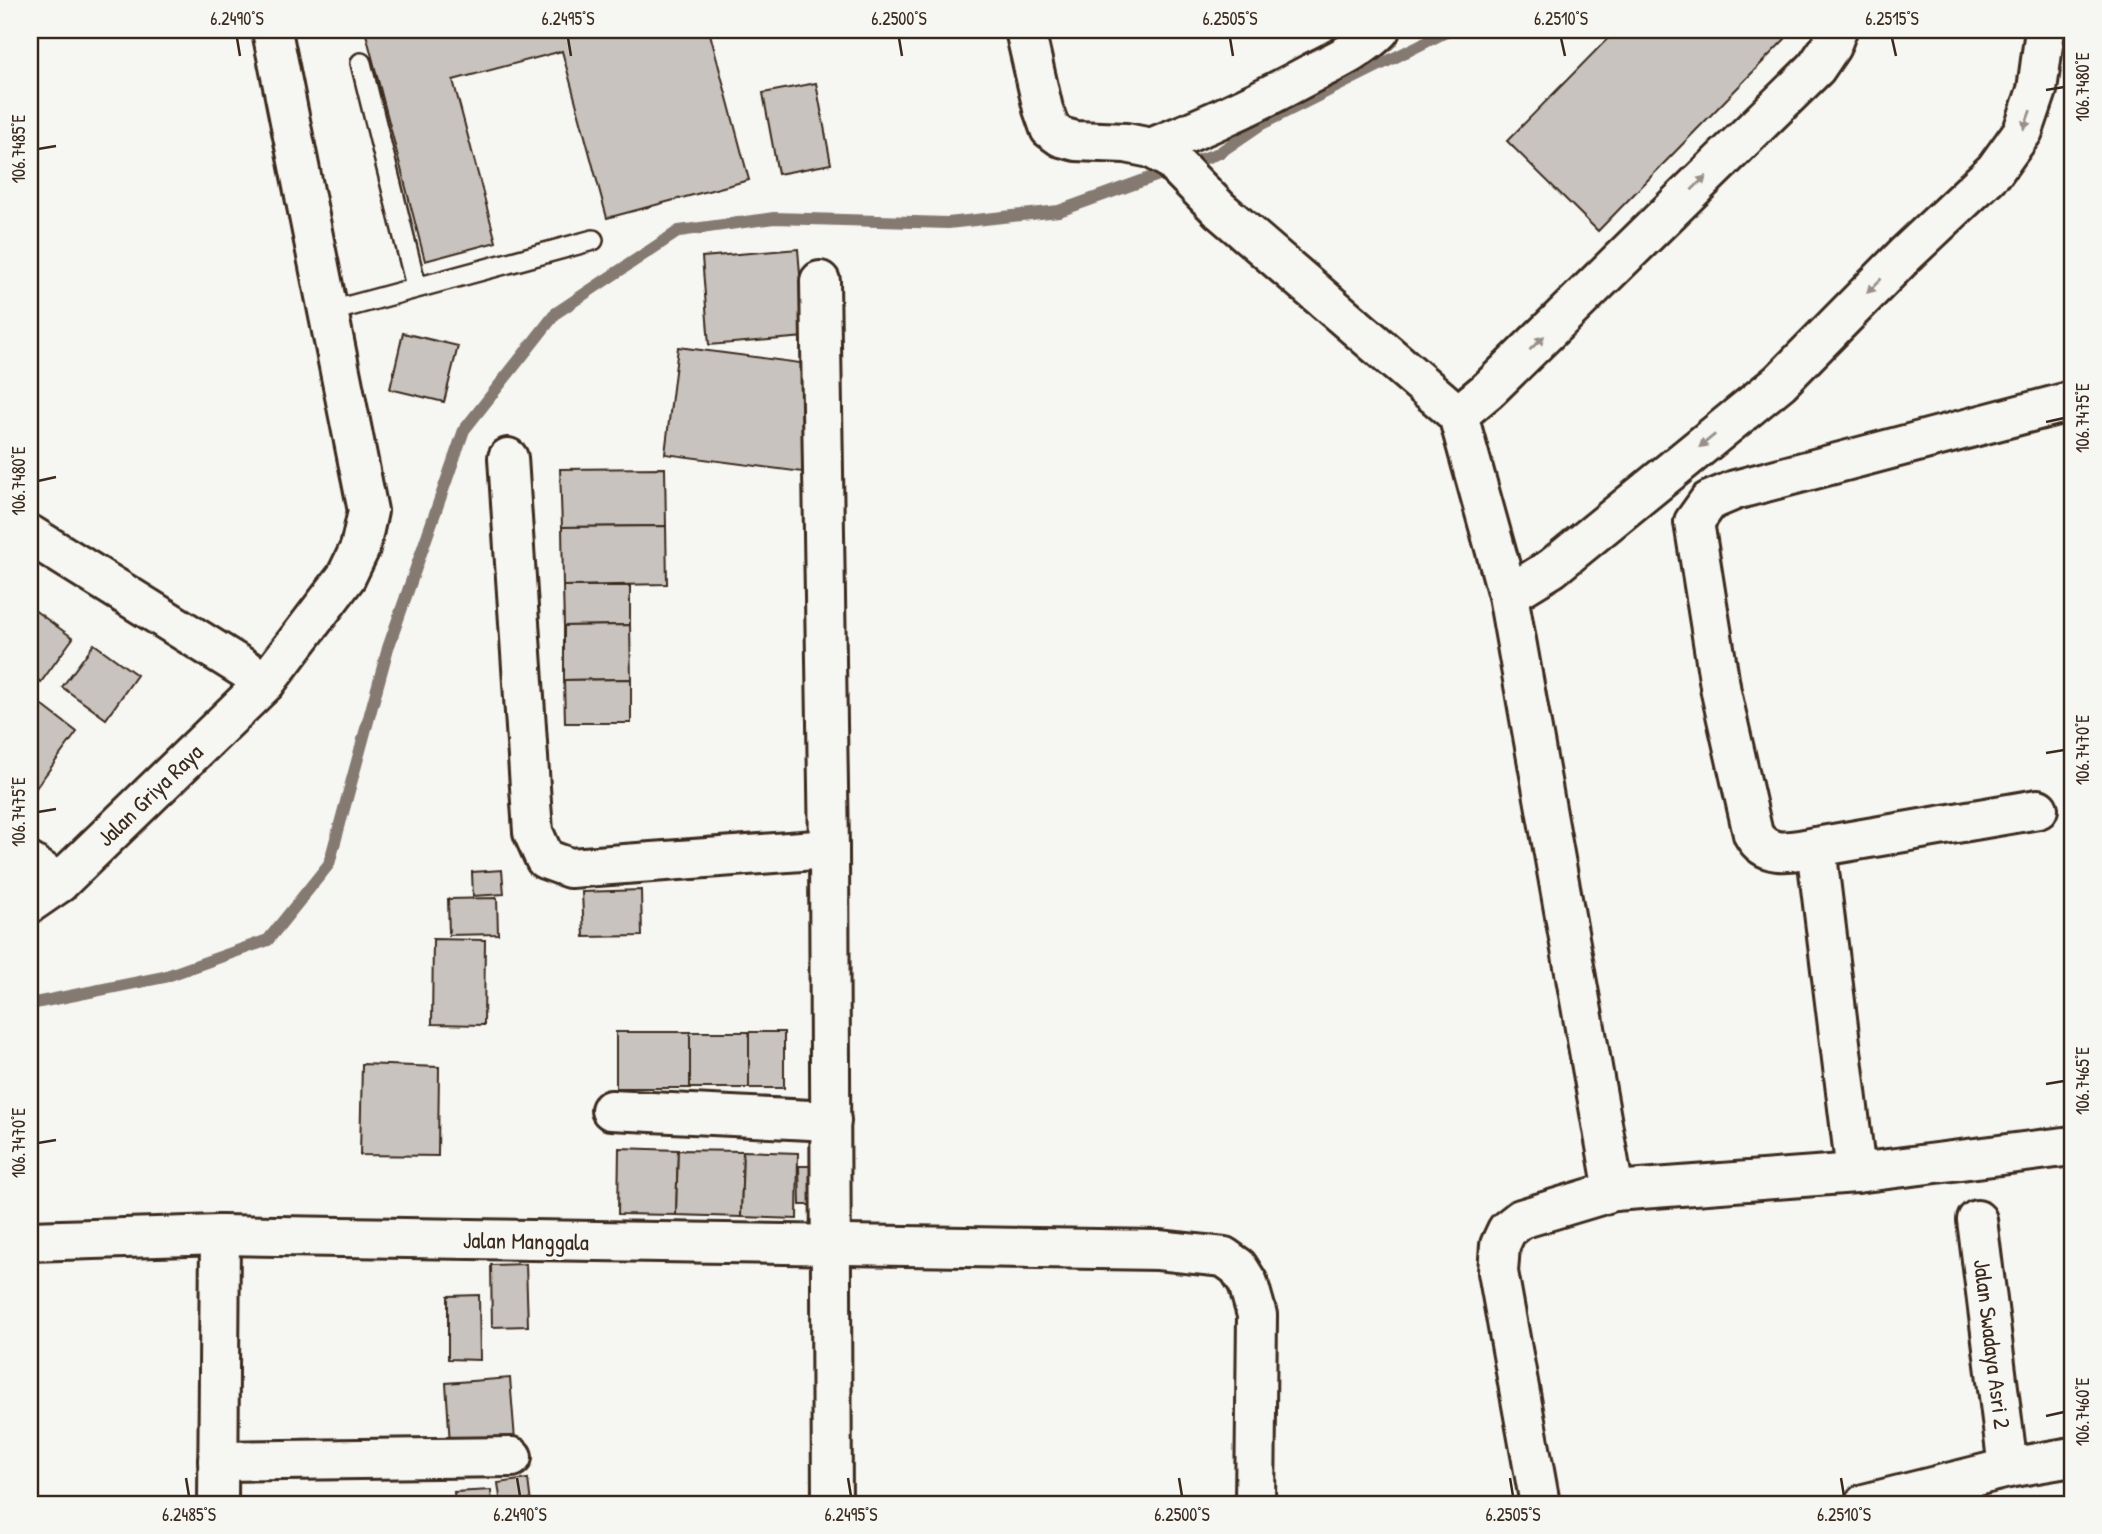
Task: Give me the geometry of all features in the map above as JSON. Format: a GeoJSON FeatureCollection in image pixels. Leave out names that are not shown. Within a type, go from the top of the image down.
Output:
{"type":"FeatureCollection","features":[{"type":"Feature","properties":{"kind":"street"},"geometry":{"type":"LineString","coordinates":[[1025,30],[1042,109],[1050,129],[1061,138],[1076,141],[1126,143],[1171,164],[1458,415],[1508,595],[1614,1191]]}},
{"type":"Feature","properties":{"kind":"street"},"geometry":{"type":"LineString","coordinates":[[1171,164],[1239,113],[1342,57],[1370,40],[1380,30]]}},
{"type":"Feature","properties":{"kind":"street"},"geometry":{"type":"LineString","coordinates":[[1458,415],[1488,390],[1816,68],[1831,46],[1837,30]]}},
{"type":"Feature","properties":{"kind":"street"},"geometry":{"type":"LineString","coordinates":[[1508,595],[1552,568],[1780,382],[1906,254],[1995,170],[2023,131],[2037,90],[2045,30]]}},
{"type":"Feature","properties":{"kind":"street","name":"Jalan Griya Raya"},"geometry":{"type":"LineString","coordinates":[[40,883],[266,682],[346,577],[360,548],[368,511],[335,310],[273,36]]}},
{"type":"Feature","properties":{"kind":"street"},"geometry":{"type":"LineString","coordinates":[[820,281],[829,849],[832,1504]]}},
{"type":"Feature","properties":{"kind":"street"},"geometry":{"type":"LineString","coordinates":[[2038,809],[1816,847],[1771,851],[1759,845],[1753,834],[1721,692],[1694,522],[1709,501],[1735,490],[2072,401]]}},
{"type":"Feature","properties":{"kind":"street"},"geometry":{"type":"LineString","coordinates":[[508,458],[533,832],[545,859],[569,868],[829,849]]}},
{"type":"Feature","properties":{"kind":"street"},"geometry":{"type":"LineString","coordinates":[[30,535],[266,682]]}},
{"type":"Feature","properties":{"kind":"street"},"geometry":{"type":"LineString","coordinates":[[1816,847],[1856,1173]]}},
{"type":"Feature","properties":{"kind":"street"},"geometry":{"type":"LineString","coordinates":[[611,1110],[831,1121]]}},
{"type":"Feature","properties":{"kind":"street"},"geometry":{"type":"LineString","coordinates":[[1541,1504],[1498,1272],[1500,1245],[1507,1230],[1521,1219],[1614,1191],[1856,1173],[2072,1146]]}},
{"type":"Feature","properties":{"kind":"street","name":"Jalan Swadaya Asri 2"},"geometry":{"type":"LineString","coordinates":[[1977,1220],[2008,1468]]}},
{"type":"Feature","properties":{"kind":"street"},"geometry":{"type":"LineString","coordinates":[[218,1504],[220,1235]]}},
{"type":"Feature","properties":{"kind":"street","name":"Jalan Manggala"},"geometry":{"type":"LineString","coordinates":[[30,1241],[220,1235],[831,1247],[1158,1250],[1224,1257],[1238,1267],[1248,1283],[1257,1315],[1255,1504]]}},
{"type":"Feature","properties":{"kind":"street"},"geometry":{"type":"LineString","coordinates":[[218,1461],[512,1457]]}},
{"type":"Feature","properties":{"kind":"street"},"geometry":{"type":"LineString","coordinates":[[1864,1504],[2008,1468],[2072,1457]]}},
{"type":"Feature","properties":{"kind":"lane"},"geometry":{"type":"LineString","coordinates":[[361,64],[416,286]]}},
{"type":"Feature","properties":{"kind":"lane"},"geometry":{"type":"LineString","coordinates":[[335,310],[593,240]]}},
{"type":"Feature","properties":{"kind":"building"},"geometry":{"type":"Polygon","coordinates":[[[365,30],[709,30],[749,180],[607,218],[562,51],[453,80],[496,242],[425,261],[365,30]]]}},
{"type":"Feature","properties":{"kind":"building"},"geometry":{"type":"Polygon","coordinates":[[[1616,30],[1776,30],[1785,39],[1598,231],[1507,141],[1616,30]]]}},
{"type":"Feature","properties":{"kind":"building"},"geometry":{"type":"Polygon","coordinates":[[[816,83],[831,164],[778,174],[763,93],[816,83]]]}},
{"type":"Feature","properties":{"kind":"building"},"geometry":{"type":"Polygon","coordinates":[[[798,249],[805,337],[709,345],[702,257],[798,249]]]}},
{"type":"Feature","properties":{"kind":"building"},"geometry":{"type":"Polygon","coordinates":[[[403,333],[458,346],[444,402],[390,389],[403,333]]]}},
{"type":"Feature","properties":{"kind":"building"},"geometry":{"type":"Polygon","coordinates":[[[678,347],[816,365],[802,472],[665,454],[678,347]]]}},
{"type":"Feature","properties":{"kind":"building"},"geometry":{"type":"Polygon","coordinates":[[[665,468],[666,526],[562,527],[560,469],[665,468]]]}},
{"type":"Feature","properties":{"kind":"building"},"geometry":{"type":"Polygon","coordinates":[[[666,526],[667,584],[563,586],[562,527],[666,526]]]}},
{"type":"Feature","properties":{"kind":"building"},"geometry":{"type":"Polygon","coordinates":[[[563,586],[630,586],[630,625],[564,626],[563,586]]]}},
{"type":"Feature","properties":{"kind":"building"},"geometry":{"type":"Polygon","coordinates":[[[30,607],[73,638],[41,682],[30,674],[30,607]]]}},
{"type":"Feature","properties":{"kind":"building"},"geometry":{"type":"Polygon","coordinates":[[[630,625],[631,679],[564,680],[564,626],[630,625]]]}},
{"type":"Feature","properties":{"kind":"building"},"geometry":{"type":"Polygon","coordinates":[[[94,644],[137,675],[106,719],[62,687],[94,644]]]}},
{"type":"Feature","properties":{"kind":"building"},"geometry":{"type":"Polygon","coordinates":[[[631,679],[631,723],[565,723],[564,680],[631,679]]]}},
{"type":"Feature","properties":{"kind":"building"},"geometry":{"type":"Polygon","coordinates":[[[30,696],[77,732],[30,796],[30,696]]]}},
{"type":"Feature","properties":{"kind":"building"},"geometry":{"type":"Polygon","coordinates":[[[502,870],[504,894],[473,896],[472,872],[502,870]]]}},
{"type":"Feature","properties":{"kind":"building"},"geometry":{"type":"Polygon","coordinates":[[[641,890],[642,936],[584,937],[582,892],[641,890]]]}},
{"type":"Feature","properties":{"kind":"building"},"geometry":{"type":"Polygon","coordinates":[[[497,898],[498,934],[449,935],[448,899],[497,898]]]}},
{"type":"Feature","properties":{"kind":"building"},"geometry":{"type":"Polygon","coordinates":[[[433,939],[485,940],[484,1025],[432,1024],[433,939]]]}},
{"type":"Feature","properties":{"kind":"building"},"geometry":{"type":"Polygon","coordinates":[[[616,1032],[690,1032],[690,1088],[616,1088],[616,1032]]]}},
{"type":"Feature","properties":{"kind":"building"},"geometry":{"type":"Polygon","coordinates":[[[690,1032],[749,1032],[749,1088],[690,1088],[690,1032]]]}},
{"type":"Feature","properties":{"kind":"building"},"geometry":{"type":"Polygon","coordinates":[[[749,1032],[784,1032],[784,1088],[749,1088],[749,1032]]]}},
{"type":"Feature","properties":{"kind":"building"},"geometry":{"type":"Polygon","coordinates":[[[362,1064],[439,1067],[438,1156],[360,1155],[362,1064]]]}},
{"type":"Feature","properties":{"kind":"building"},"geometry":{"type":"Polygon","coordinates":[[[619,1148],[678,1150],[676,1215],[618,1214],[619,1148]]]}},
{"type":"Feature","properties":{"kind":"building"},"geometry":{"type":"Polygon","coordinates":[[[678,1150],[743,1151],[741,1217],[676,1215],[678,1150]]]}},
{"type":"Feature","properties":{"kind":"building"},"geometry":{"type":"Polygon","coordinates":[[[743,1151],[798,1153],[797,1219],[741,1217],[743,1151]]]}},
{"type":"Feature","properties":{"kind":"building"},"geometry":{"type":"Polygon","coordinates":[[[799,1166],[823,1166],[824,1205],[800,1205],[799,1166]]]}},
{"type":"Feature","properties":{"kind":"building"},"geometry":{"type":"Polygon","coordinates":[[[526,1264],[528,1326],[492,1327],[491,1265],[526,1264]]]}},
{"type":"Feature","properties":{"kind":"building"},"geometry":{"type":"Polygon","coordinates":[[[479,1295],[480,1360],[448,1359],[448,1296],[479,1295]]]}},
{"type":"Feature","properties":{"kind":"building"},"geometry":{"type":"Polygon","coordinates":[[[510,1378],[515,1440],[450,1444],[446,1383],[510,1378]]]}},
{"type":"Feature","properties":{"kind":"building"},"geometry":{"type":"Polygon","coordinates":[[[528,1479],[531,1504],[501,1504],[498,1483],[528,1479]]]}},
{"type":"Feature","properties":{"kind":"building"},"geometry":{"type":"Polygon","coordinates":[[[491,1490],[492,1504],[455,1504],[454,1492],[491,1490]]]}},
{"type":"Feature","properties":{"kind":"waterway"},"geometry":{"type":"LineString","coordinates":[[30,1004],[164,977],[268,940],[329,864],[388,648],[464,430],[556,313],[679,231],[774,218],[948,223],[1059,211],[1219,153],[1260,125],[1450,30]]}}]}
